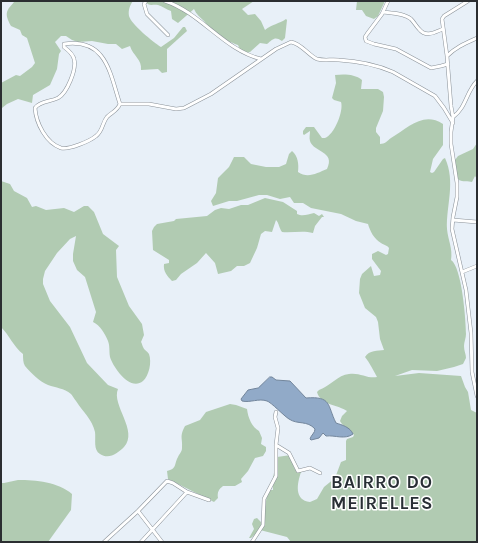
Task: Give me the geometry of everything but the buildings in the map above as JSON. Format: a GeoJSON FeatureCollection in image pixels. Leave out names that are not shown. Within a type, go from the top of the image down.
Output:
{"type":"FeatureCollection","features":[{"type":"Feature","properties":{"kind":"street"},"geometry":{"type":"LineString","coordinates":[[146,1],[144,4],[147,14],[168,35]]}},
{"type":"Feature","properties":{"kind":"street"},"geometry":{"type":"LineString","coordinates":[[165,1],[182,8],[225,41],[250,57],[261,59]]}},
{"type":"Feature","properties":{"kind":"street"},"geometry":{"type":"LineString","coordinates":[[388,1],[383,12],[366,34],[366,41],[396,49],[431,68],[448,64]]}},
{"type":"Feature","properties":{"kind":"street"},"geometry":{"type":"LineString","coordinates":[[468,1],[443,18],[443,29],[453,117],[451,144],[458,183],[452,229],[462,272],[470,320],[472,372],[477,396]]}},
{"type":"Feature","properties":{"kind":"street"},"geometry":{"type":"LineString","coordinates":[[383,12],[394,13],[410,19],[424,34],[429,34],[443,29]]}},
{"type":"Feature","properties":{"kind":"street"},"geometry":{"type":"LineString","coordinates":[[447,56],[454,49],[477,38]]}},
{"type":"Feature","properties":{"kind":"street"},"geometry":{"type":"LineString","coordinates":[[120,104],[149,104],[176,109],[184,108],[212,94],[261,59],[282,46],[292,42],[319,59],[326,61],[346,61],[386,69],[434,96],[444,108],[452,123]]}},
{"type":"Feature","properties":{"kind":"street"},"geometry":{"type":"LineString","coordinates":[[64,44],[89,47],[104,58],[110,71],[120,104],[114,113],[106,118],[101,130],[95,136],[87,141],[65,148],[60,148],[42,131],[35,111],[39,104],[62,96],[70,83],[75,60],[73,55],[64,47],[64,44]]}},
{"type":"Feature","properties":{"kind":"street"},"geometry":{"type":"LineString","coordinates":[[453,117],[458,114],[464,105],[469,92],[477,81]]}},
{"type":"Feature","properties":{"kind":"street"},"geometry":{"type":"LineString","coordinates":[[453,220],[477,222]]}},
{"type":"Feature","properties":{"kind":"street"},"geometry":{"type":"LineString","coordinates":[[462,272],[477,266]]}},
{"type":"Feature","properties":{"kind":"street"},"geometry":{"type":"LineString","coordinates":[[252,542],[263,524],[264,499],[275,479],[278,428],[275,417],[276,412]]}},
{"type":"Feature","properties":{"kind":"street"},"geometry":{"type":"LineString","coordinates":[[276,445],[289,453],[298,471],[310,468],[320,473]]}},
{"type":"Feature","properties":{"kind":"street"},"geometry":{"type":"LineString","coordinates":[[104,542],[138,511],[167,481],[187,492],[209,500]]}},
{"type":"Feature","properties":{"kind":"street"},"geometry":{"type":"LineString","coordinates":[[141,542],[174,504],[187,492]]}},
{"type":"Feature","properties":{"kind":"street"},"geometry":{"type":"LineString","coordinates":[[138,511],[162,542]]}},
{"type":"Feature","properties":{"kind":"green space"},"geometry":{"type":"Polygon","coordinates":[[[15,1],[133,1],[130,6],[129,16],[134,24],[143,33],[161,47],[174,38],[183,27],[185,27],[187,31],[167,49],[167,72],[162,73],[158,69],[141,70],[139,60],[130,46],[122,49],[116,44],[92,41],[78,42],[66,36],[61,36],[55,42],[61,51],[59,54],[57,69],[50,85],[33,95],[32,103],[18,99],[2,108],[1,83],[16,75],[20,76],[35,63],[27,38],[22,35],[20,30],[11,26],[7,18],[7,12],[15,1]]]}},
{"type":"Feature","properties":{"kind":"green space"},"geometry":{"type":"Polygon","coordinates":[[[145,1],[254,1],[242,9],[248,15],[255,14],[261,21],[265,30],[270,26],[286,19],[285,38],[282,41],[274,39],[267,44],[260,43],[250,52],[242,54],[238,45],[221,38],[209,30],[205,22],[194,9],[178,23],[172,19],[171,11],[158,5],[149,5],[145,1]]]}},
{"type":"Feature","properties":{"kind":"green space"},"geometry":{"type":"Polygon","coordinates":[[[357,1],[385,1],[378,16],[374,19],[366,16],[362,10],[356,10],[357,1]]]}},
{"type":"Feature","properties":{"kind":"green space"},"geometry":{"type":"Polygon","coordinates":[[[335,75],[356,77],[362,80],[361,89],[378,89],[383,92],[383,111],[376,128],[376,132],[380,137],[380,144],[385,143],[416,122],[422,120],[436,120],[443,124],[443,145],[433,159],[430,172],[434,172],[445,158],[450,176],[447,229],[451,248],[451,260],[458,273],[463,295],[466,327],[464,346],[466,358],[463,364],[454,367],[437,371],[412,370],[395,376],[419,373],[461,376],[468,392],[471,410],[477,413],[477,542],[291,542],[287,537],[260,530],[249,538],[254,529],[252,524],[254,519],[257,518],[262,523],[268,490],[273,490],[273,477],[277,457],[291,455],[293,458],[294,468],[301,472],[298,481],[299,495],[305,501],[310,502],[317,499],[324,487],[335,478],[341,462],[346,460],[346,441],[354,435],[340,421],[342,416],[347,411],[322,400],[317,392],[345,375],[353,374],[377,377],[365,357],[371,352],[384,350],[380,339],[376,317],[365,308],[359,293],[360,279],[362,274],[371,266],[374,276],[380,275],[381,271],[372,259],[372,254],[378,251],[386,255],[388,254],[389,248],[374,237],[368,224],[356,221],[341,214],[311,208],[303,203],[294,203],[290,197],[280,199],[267,195],[259,195],[213,206],[211,201],[216,193],[218,178],[229,167],[234,157],[244,157],[251,164],[266,167],[279,167],[286,164],[289,154],[292,151],[298,160],[298,172],[305,175],[312,175],[327,169],[329,159],[323,152],[312,145],[310,140],[310,131],[304,135],[303,131],[306,127],[314,127],[322,138],[325,138],[335,128],[340,117],[342,106],[341,102],[332,98],[336,83],[335,75]]]}},
{"type":"Feature","properties":{"kind":"green space"},"geometry":{"type":"Polygon","coordinates":[[[477,143],[477,179],[475,176],[472,182],[460,181],[456,173],[455,160],[458,156],[473,149],[477,143]]]}},
{"type":"Feature","properties":{"kind":"green space"},"geometry":{"type":"Polygon","coordinates":[[[1,181],[10,184],[14,191],[27,198],[32,207],[36,206],[46,210],[64,208],[74,212],[84,206],[88,206],[94,212],[103,234],[119,246],[116,250],[117,277],[129,306],[142,324],[144,335],[141,342],[143,348],[150,357],[150,365],[147,376],[138,384],[128,381],[118,372],[110,357],[109,343],[100,327],[93,322],[96,312],[85,277],[77,270],[73,261],[76,236],[70,239],[57,253],[45,271],[43,279],[43,284],[50,301],[70,327],[87,363],[108,385],[118,389],[118,403],[127,426],[128,441],[124,447],[113,455],[103,456],[96,450],[95,432],[92,423],[72,395],[66,390],[45,384],[27,369],[24,365],[23,354],[1,327],[1,181]]]}},
{"type":"Feature","properties":{"kind":"green space"},"geometry":{"type":"Polygon","coordinates":[[[265,198],[283,202],[297,211],[297,214],[299,215],[314,213],[319,216],[322,214],[324,217],[322,217],[315,226],[313,233],[282,232],[276,220],[272,232],[265,231],[261,234],[257,248],[250,263],[244,266],[237,266],[231,271],[218,274],[215,263],[206,253],[197,263],[181,274],[176,280],[172,281],[168,277],[164,264],[169,263],[169,260],[153,250],[152,231],[157,224],[174,221],[176,219],[207,216],[215,210],[221,208],[229,209],[241,205],[248,205],[265,198]]]}},
{"type":"Feature","properties":{"kind":"green space"},"geometry":{"type":"Polygon","coordinates":[[[230,404],[247,409],[248,416],[254,427],[259,431],[262,438],[261,444],[266,447],[266,451],[263,456],[255,458],[248,471],[241,479],[242,482],[235,486],[223,486],[220,488],[218,498],[214,502],[168,479],[167,471],[174,468],[182,451],[182,435],[185,426],[200,420],[206,412],[230,404]]]}},
{"type":"Feature","properties":{"kind":"green space"},"geometry":{"type":"Polygon","coordinates":[[[18,480],[32,480],[54,484],[72,494],[71,510],[48,542],[1,542],[1,483],[18,480]]]}},
{"type":"Feature","properties":{"kind":"water"},"geometry":{"type":"Polygon","coordinates":[[[270,377],[276,380],[290,381],[306,398],[325,400],[336,423],[348,428],[353,434],[343,437],[326,436],[323,433],[319,438],[311,440],[310,439],[315,429],[309,424],[292,421],[267,401],[242,401],[241,399],[248,390],[258,388],[270,377]]]}},
{"type":"Feature","properties":{"kind":"district","name":"BAIRRO DO MEIRELLES"},"geometry":{"type":"Point","coordinates":[382,493]}}]}
